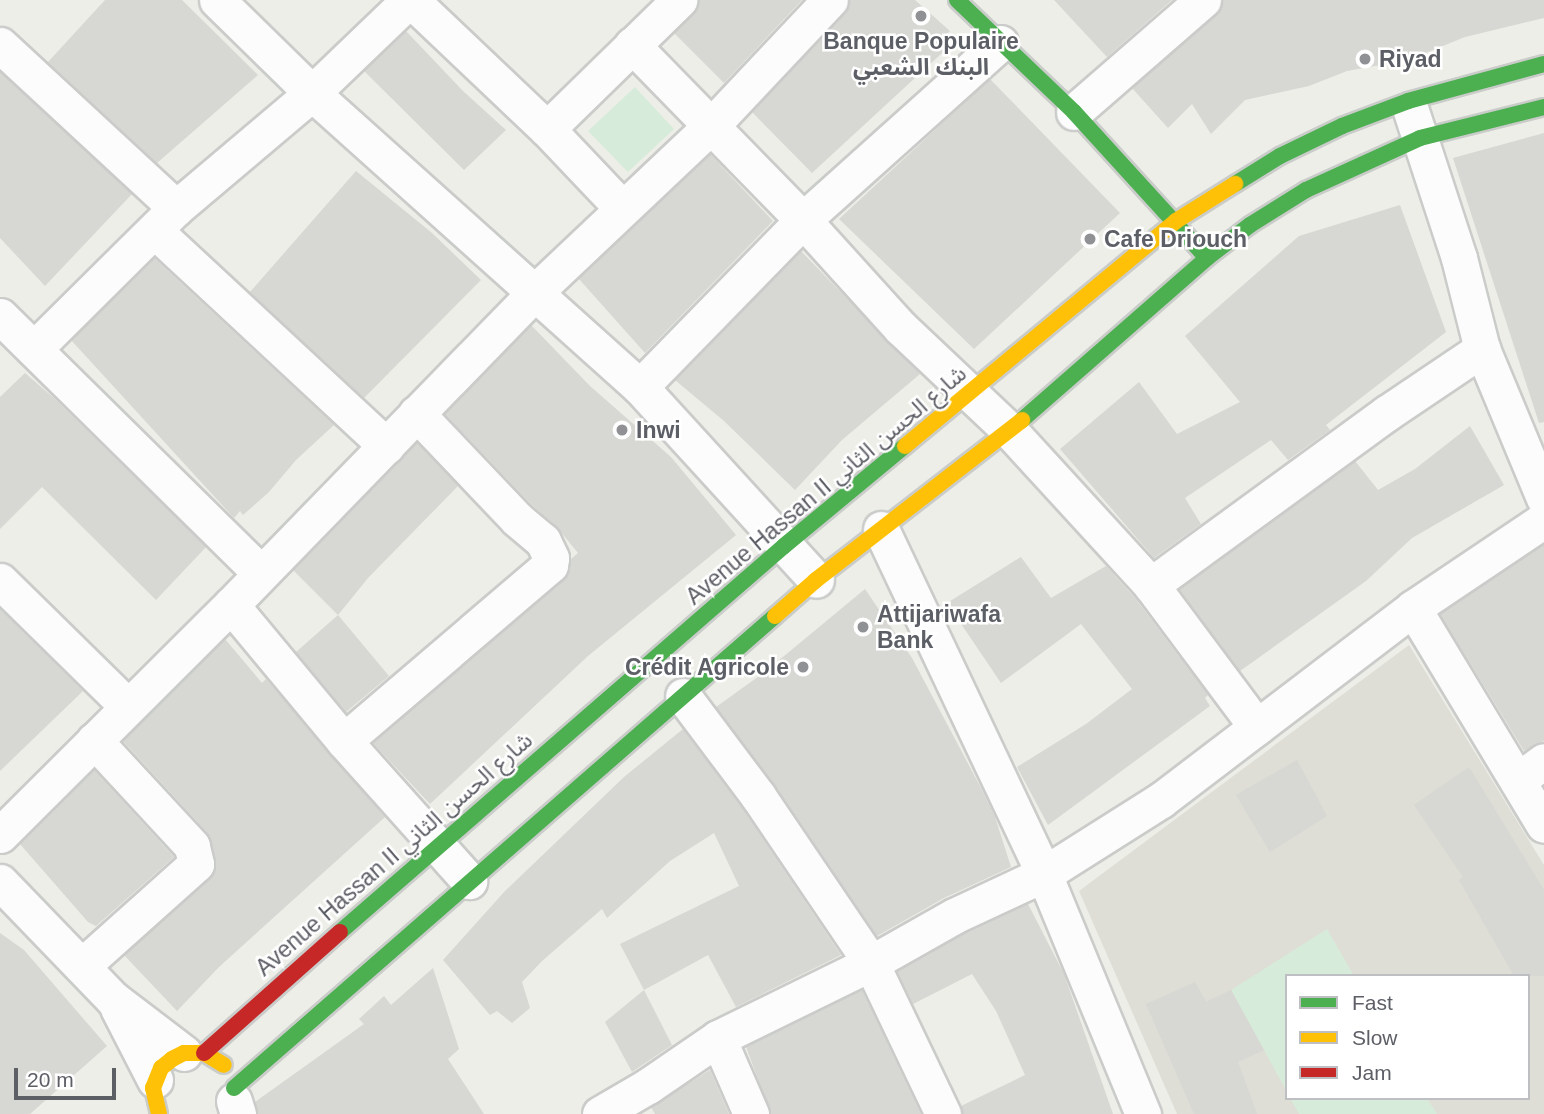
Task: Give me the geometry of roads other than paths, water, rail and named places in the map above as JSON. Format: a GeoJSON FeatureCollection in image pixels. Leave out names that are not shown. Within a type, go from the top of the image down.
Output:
{"type":"FeatureCollection","features":[{"type":"Feature","properties":{"kind":"main road"},"geometry":{"type":"LineString","coordinates":[[971,4],[1000,44],[1074,112],[1207,258]]}},
{"type":"Feature","properties":{"kind":"main road","name":"Avenue Hassan II شارع الحسن الثاني"},"geometry":{"type":"LineString","coordinates":[[149,1095],[161,1068],[194,1053],[785,547],[1176,222],[1280,156],[1342,126],[1408,101],[1544,64]]}},
{"type":"Feature","properties":{"kind":"main road"},"geometry":{"type":"LineString","coordinates":[[194,1053],[224,1065],[234,1104],[469,881],[816,580],[1010,431],[1207,258],[1250,225],[1306,190],[1362,162],[1420,138],[1544,107]]}},
{"type":"Feature","properties":{"kind":"main road"},"geometry":{"type":"LineString","coordinates":[[149,1095],[159,1114]]}},
{"type":"Feature","properties":{"kind":"street"},"geometry":{"type":"LineString","coordinates":[[217,0],[312,93],[533,294],[640,387],[816,580]]}},
{"type":"Feature","properties":{"kind":"street"},"geometry":{"type":"LineString","coordinates":[[34,349],[165,219],[312,93],[410,0],[547,129],[622,208]]}},
{"type":"Feature","properties":{"kind":"street"},"geometry":{"type":"LineString","coordinates":[[547,129],[679,0]]}},
{"type":"Feature","properties":{"kind":"street"},"geometry":{"type":"LineString","coordinates":[[0,835],[231,605],[260,572],[533,294],[712,125],[830,0]]}},
{"type":"Feature","properties":{"kind":"street"},"geometry":{"type":"LineString","coordinates":[[1074,112],[1203,0]]}},
{"type":"Feature","properties":{"kind":"street"},"geometry":{"type":"LineString","coordinates":[[640,387],[803,220],[1000,44]]}},
{"type":"Feature","properties":{"kind":"street"},"geometry":{"type":"LineString","coordinates":[[0,45],[386,446]]}},
{"type":"Feature","properties":{"kind":"street"},"geometry":{"type":"LineString","coordinates":[[632,45],[803,220],[901,328],[1010,431],[1151,585],[1257,727]]}},
{"type":"Feature","properties":{"kind":"street"},"geometry":{"type":"LineString","coordinates":[[1408,101],[1459,258],[1482,349],[1544,498]]}},
{"type":"Feature","properties":{"kind":"street"},"geometry":{"type":"LineString","coordinates":[[0,316],[260,572]]}},
{"type":"Feature","properties":{"kind":"street"},"geometry":{"type":"LineString","coordinates":[[1151,585],[1387,413],[1482,349]]}},
{"type":"Feature","properties":{"kind":"street"},"geometry":{"type":"LineString","coordinates":[[344,741],[550,565],[551,558],[543,541],[517,519],[416,413]]}},
{"type":"Feature","properties":{"kind":"street"},"geometry":{"type":"LineString","coordinates":[[600,1114],[648,1086],[718,1038],[871,963],[954,916],[1044,874],[1161,800],[1413,608],[1544,520]]}},
{"type":"Feature","properties":{"kind":"street"},"geometry":{"type":"LineString","coordinates":[[881,528],[1044,874],[1143,1114]]}},
{"type":"Feature","properties":{"kind":"street"},"geometry":{"type":"LineString","coordinates":[[0,581],[127,706]]}},
{"type":"Feature","properties":{"kind":"street"},"geometry":{"type":"LineString","coordinates":[[231,605],[344,741],[469,881]]}},
{"type":"Feature","properties":{"kind":"street"},"geometry":{"type":"LineString","coordinates":[[1413,608],[1531,771],[1544,825]]}},
{"type":"Feature","properties":{"kind":"street"},"geometry":{"type":"LineString","coordinates":[[682,696],[758,796],[871,963],[943,1114]]}},
{"type":"Feature","properties":{"kind":"street"},"geometry":{"type":"LineString","coordinates":[[82,967],[196,864],[192,846],[94,740]]}},
{"type":"Feature","properties":{"kind":"street"},"geometry":{"type":"LineString","coordinates":[[0,882],[113,999],[194,1053]]}},
{"type":"Feature","properties":{"kind":"street"},"geometry":{"type":"LineString","coordinates":[[113,999],[149,1095]]}},
{"type":"Feature","properties":{"kind":"street"},"geometry":{"type":"LineString","coordinates":[[718,1038],[751,1114]]}},
{"type":"Feature","properties":{"kind":"place","name":"Banque Populaire البنك الشعبي"},"geometry":{"type":"Point","coordinates":[921,16]}},
{"type":"Feature","properties":{"kind":"place","name":"Riyad"},"geometry":{"type":"Point","coordinates":[1365,59]}},
{"type":"Feature","properties":{"kind":"place","name":"Cafe Driouch"},"geometry":{"type":"Point","coordinates":[1090,239]}},
{"type":"Feature","properties":{"kind":"place","name":"Inwi"},"geometry":{"type":"Point","coordinates":[622,430]}},
{"type":"Feature","properties":{"kind":"place","name":"Attijariwafa Bank"},"geometry":{"type":"Point","coordinates":[863,627]}},
{"type":"Feature","properties":{"kind":"place","name":"Crédit Agricole"},"geometry":{"type":"Point","coordinates":[803,667]}}]}
